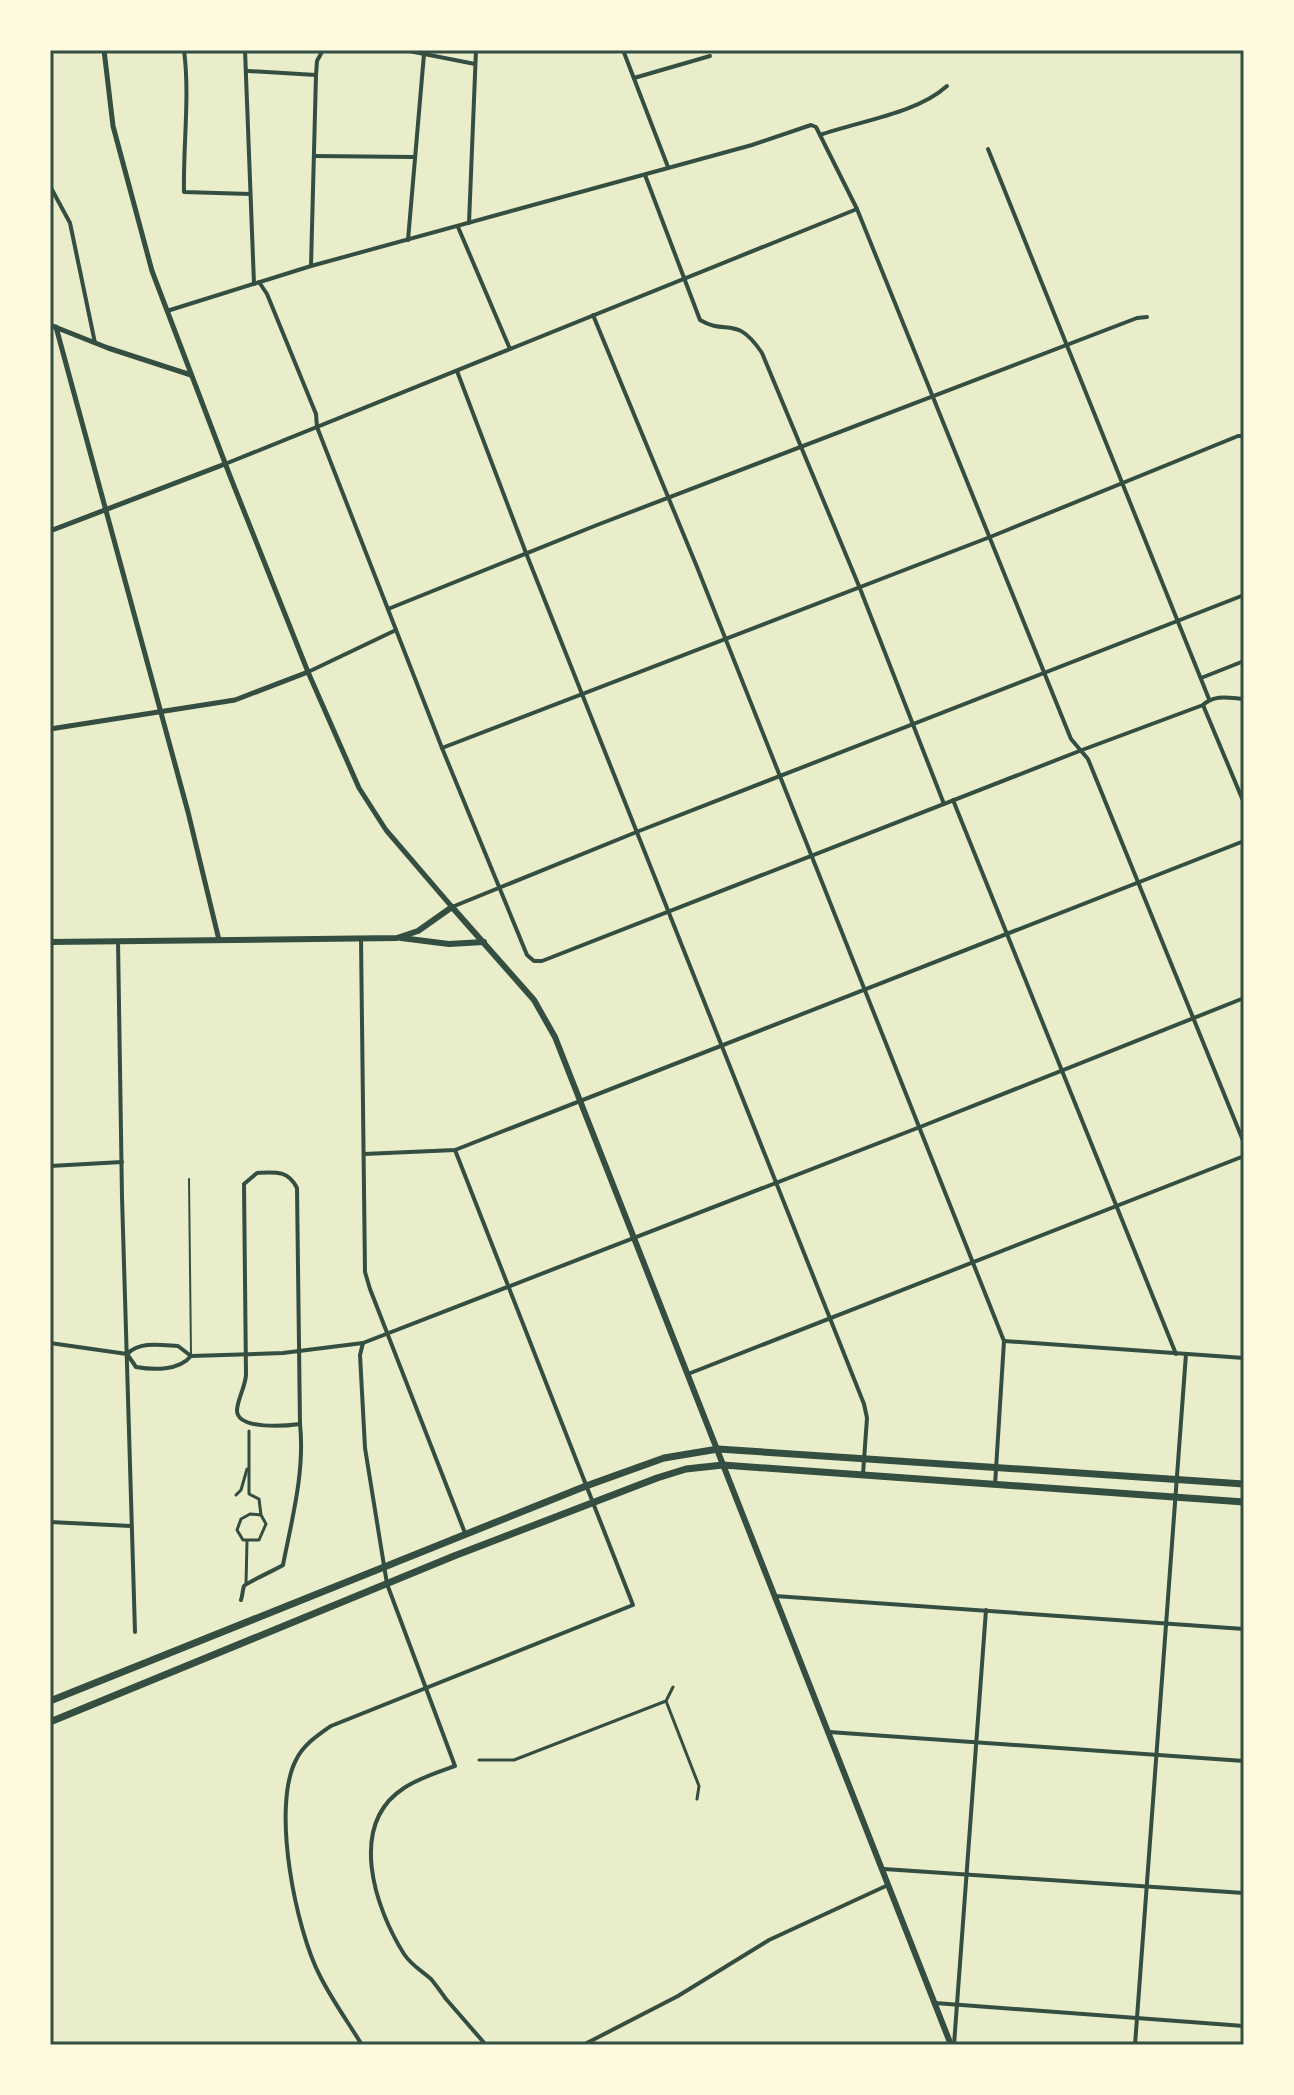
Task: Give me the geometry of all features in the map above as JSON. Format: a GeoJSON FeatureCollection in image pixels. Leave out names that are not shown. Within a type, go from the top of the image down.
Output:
{"type":"FeatureCollection","features":[{"type":"Feature","properties":{"kind":"highway"},"geometry":{"type":"LineString","coordinates":[[50,1701],[465,1533],[664,1458],[718,1449],[1244,1484]]}},
{"type":"Feature","properties":{"kind":"highway"},"geometry":{"type":"LineString","coordinates":[[50,1722],[387,1584],[674,1472],[723,1465],[1244,1502]]}},
{"type":"Feature","properties":{"kind":"main road"},"geometry":{"type":"LineString","coordinates":[[397,938],[418,931],[452,907],[541,1010],[580,1101],[953,2045]]}},
{"type":"Feature","properties":{"kind":"main road"},"geometry":{"type":"LineString","coordinates":[[50,942],[397,938],[449,944],[484,942]]}},
{"type":"Feature","properties":{"kind":"street"},"geometry":{"type":"LineString","coordinates":[[104,50],[109,98],[122,164],[152,271],[308,672],[365,798],[386,830],[452,907],[1244,595]]}},
{"type":"Feature","properties":{"kind":"street"},"geometry":{"type":"LineString","coordinates":[[184,50],[187,72],[184,192],[250,194]]}},
{"type":"Feature","properties":{"kind":"street"},"geometry":{"type":"LineString","coordinates":[[245,50],[256,283],[267,294],[316,414],[317,427],[442,748],[527,955],[534,961],[542,961],[1203,705],[1209,699],[1244,699]]}},
{"type":"Feature","properties":{"kind":"street"},"geometry":{"type":"LineString","coordinates":[[311,266],[316,75],[317,61],[323,50]]}},
{"type":"Feature","properties":{"kind":"street"},"geometry":{"type":"LineString","coordinates":[[404,50],[475,64]]}},
{"type":"Feature","properties":{"kind":"street"},"geometry":{"type":"LineString","coordinates":[[469,224],[476,50]]}},
{"type":"Feature","properties":{"kind":"street"},"geometry":{"type":"LineString","coordinates":[[623,50],[669,168]]}},
{"type":"Feature","properties":{"kind":"street"},"geometry":{"type":"LineString","coordinates":[[408,240],[424,54]]}},
{"type":"Feature","properties":{"kind":"street"},"geometry":{"type":"LineString","coordinates":[[634,78],[710,56]]}},
{"type":"Feature","properties":{"kind":"street"},"geometry":{"type":"LineString","coordinates":[[248,71],[316,75]]}},
{"type":"Feature","properties":{"kind":"street"},"geometry":{"type":"LineString","coordinates":[[820,135],[916,105],[947,86]]}},
{"type":"Feature","properties":{"kind":"street"},"geometry":{"type":"LineString","coordinates":[[167,311],[311,266],[752,145],[811,125],[816,127],[857,209],[1071,739],[1088,759],[1244,1143]]}},
{"type":"Feature","properties":{"kind":"street"},"geometry":{"type":"LineString","coordinates":[[988,149],[1209,699]]}},
{"type":"Feature","properties":{"kind":"street"},"geometry":{"type":"LineString","coordinates":[[314,156],[414,157]]}},
{"type":"Feature","properties":{"kind":"street"},"geometry":{"type":"LineString","coordinates":[[645,175],[700,320],[734,326],[756,344],[859,586],[944,804]]}},
{"type":"Feature","properties":{"kind":"street"},"geometry":{"type":"LineString","coordinates":[[50,186],[70,223],[95,343]]}},
{"type":"Feature","properties":{"kind":"street"},"geometry":{"type":"LineString","coordinates":[[50,531],[225,464],[857,209]]}},
{"type":"Feature","properties":{"kind":"street"},"geometry":{"type":"LineString","coordinates":[[458,227],[510,349]]}},
{"type":"Feature","properties":{"kind":"street"},"geometry":{"type":"LineString","coordinates":[[593,315],[812,855],[1004,1341],[995,1485]]}},
{"type":"Feature","properties":{"kind":"street"},"geometry":{"type":"LineString","coordinates":[[388,609],[668,498],[1137,318],[1147,317]]}},
{"type":"Feature","properties":{"kind":"street"},"geometry":{"type":"LineString","coordinates":[[53,326],[191,375]]}},
{"type":"Feature","properties":{"kind":"street"},"geometry":{"type":"LineString","coordinates":[[53,326],[160,711],[219,940]]}},
{"type":"Feature","properties":{"kind":"street"},"geometry":{"type":"LineString","coordinates":[[457,371],[526,553],[639,831],[864,1404],[867,1418],[863,1475]]}},
{"type":"Feature","properties":{"kind":"street"},"geometry":{"type":"LineString","coordinates":[[442,748],[990,537],[1241,436]]}},
{"type":"Feature","properties":{"kind":"street"},"geometry":{"type":"LineString","coordinates":[[50,729],[235,700],[308,672],[396,630]]}},
{"type":"Feature","properties":{"kind":"street"},"geometry":{"type":"LineString","coordinates":[[1201,678],[1244,661]]}},
{"type":"Feature","properties":{"kind":"street"},"geometry":{"type":"LineString","coordinates":[[1203,705],[1244,803]]}},
{"type":"Feature","properties":{"kind":"street"},"geometry":{"type":"LineString","coordinates":[[953,800],[1176,1354]]}},
{"type":"Feature","properties":{"kind":"street"},"geometry":{"type":"LineString","coordinates":[[364,1154],[455,1150],[1244,841]]}},
{"type":"Feature","properties":{"kind":"street"},"geometry":{"type":"LineString","coordinates":[[361,939],[365,1272],[465,1533]]}},
{"type":"Feature","properties":{"kind":"street"},"geometry":{"type":"LineString","coordinates":[[118,941],[135,1632]]}},
{"type":"Feature","properties":{"kind":"street"},"geometry":{"type":"LineString","coordinates":[[127,1354],[133,1348],[143,1346],[178,1346],[191,1356],[298,1352],[363,1343],[1244,998]]}},
{"type":"Feature","properties":{"kind":"street"},"geometry":{"type":"LineString","coordinates":[[362,2045],[319,1974],[296,1910],[286,1835],[289,1776],[302,1750],[331,1726],[633,1605],[455,1150]]}},
{"type":"Feature","properties":{"kind":"street"},"geometry":{"type":"LineString","coordinates":[[688,1374],[1244,1156]]}},
{"type":"Feature","properties":{"kind":"street"},"geometry":{"type":"LineString","coordinates":[[50,1166],[122,1162]]}},
{"type":"Feature","properties":{"kind":"street"},"geometry":{"type":"LineString","coordinates":[[246,1584],[283,1565],[301,1458],[297,1188],[292,1177],[282,1173],[257,1173],[244,1184],[245,1388],[237,1416],[260,1426],[300,1424]]}},
{"type":"Feature","properties":{"kind":"street"},"geometry":{"type":"LineString","coordinates":[[1004,1341],[1244,1358]]}},
{"type":"Feature","properties":{"kind":"street"},"geometry":{"type":"LineString","coordinates":[[50,1343],[127,1354],[136,1367],[179,1366],[191,1356]]}},
{"type":"Feature","properties":{"kind":"street"},"geometry":{"type":"LineString","coordinates":[[363,1343],[360,1355],[365,1448],[387,1584],[455,1766],[417,1780],[396,1794],[378,1819],[371,1839],[370,1867],[374,1884],[404,1954],[415,1969],[430,1978],[486,2045]]}},
{"type":"Feature","properties":{"kind":"street"},"geometry":{"type":"LineString","coordinates":[[1135,2045],[1186,1354]]}},
{"type":"Feature","properties":{"kind":"street"},"geometry":{"type":"LineString","coordinates":[[249,1431],[249,1494]]}},
{"type":"Feature","properties":{"kind":"street"},"geometry":{"type":"LineString","coordinates":[[249,1465],[241,1490],[236,1495],[249,1494],[259,1499],[266,1524],[259,1540],[247,1541],[238,1534],[238,1523],[244,1516],[261,1515]]}},
{"type":"Feature","properties":{"kind":"street"},"geometry":{"type":"LineString","coordinates":[[50,1522],[132,1526]]}},
{"type":"Feature","properties":{"kind":"street"},"geometry":{"type":"LineString","coordinates":[[241,1600],[246,1584],[247,1541]]}},
{"type":"Feature","properties":{"kind":"street"},"geometry":{"type":"LineString","coordinates":[[775,1596],[1244,1629]]}},
{"type":"Feature","properties":{"kind":"street"},"geometry":{"type":"LineString","coordinates":[[953,2045],[986,1610]]}},
{"type":"Feature","properties":{"kind":"street"},"geometry":{"type":"LineString","coordinates":[[479,1760],[514,1760],[666,1701],[673,1687]]}},
{"type":"Feature","properties":{"kind":"street"},"geometry":{"type":"LineString","coordinates":[[666,1701],[699,1786],[697,1799]]}},
{"type":"Feature","properties":{"kind":"street"},"geometry":{"type":"LineString","coordinates":[[829,1732],[1244,1761]]}},
{"type":"Feature","properties":{"kind":"street"},"geometry":{"type":"LineString","coordinates":[[884,1869],[1244,1893]]}},
{"type":"Feature","properties":{"kind":"street"},"geometry":{"type":"LineString","coordinates":[[583,2045],[678,1996],[769,1940],[890,1884]]}},
{"type":"Feature","properties":{"kind":"street"},"geometry":{"type":"LineString","coordinates":[[935,2003],[1244,2026]]}},
{"type":"Feature","properties":{"kind":"lane"},"geometry":{"type":"LineString","coordinates":[[189,1179],[191,1356]]}}]}
